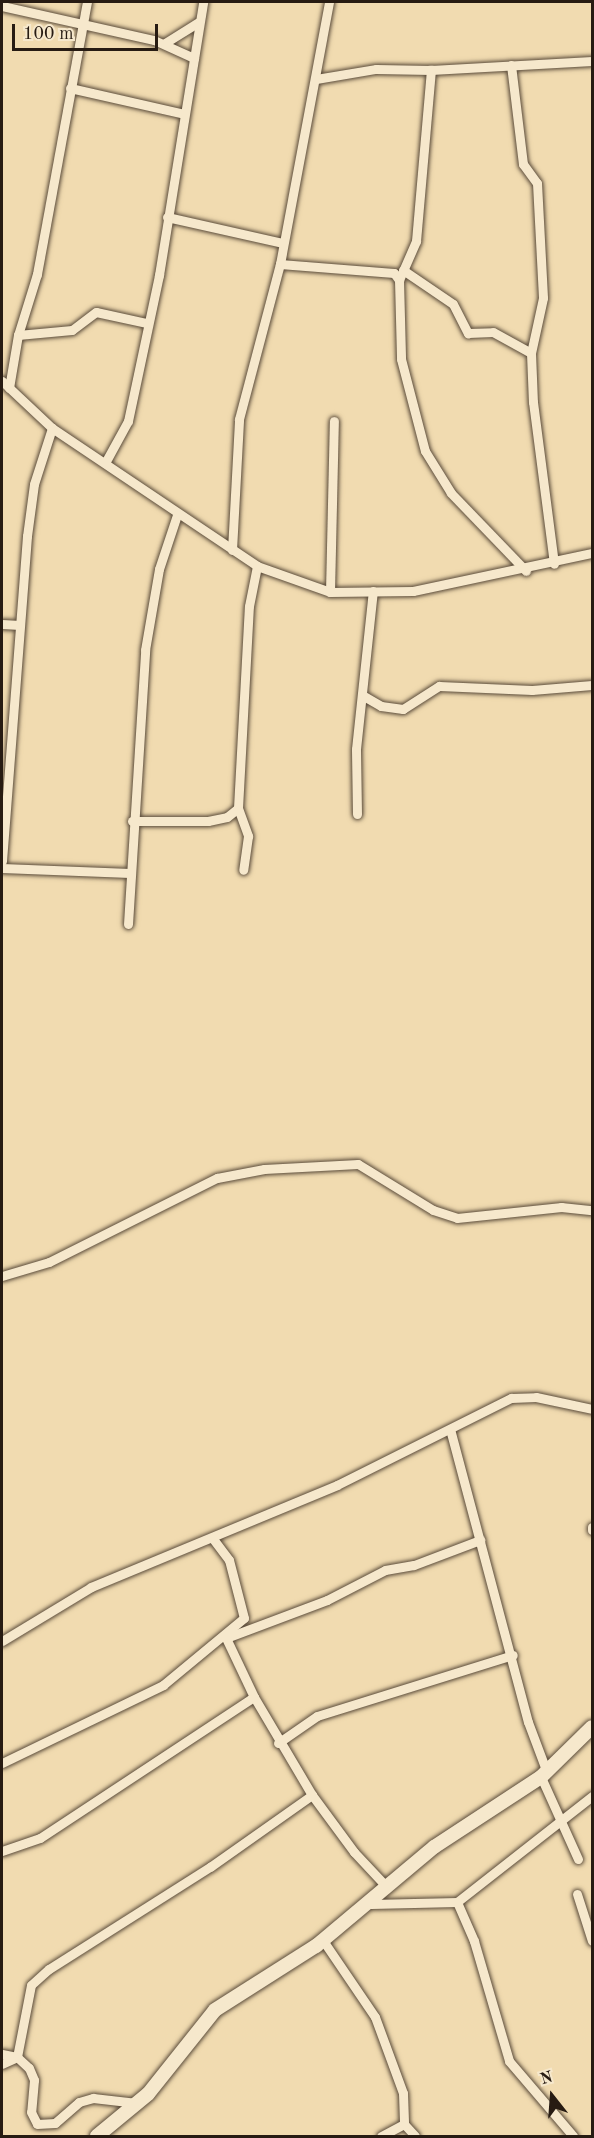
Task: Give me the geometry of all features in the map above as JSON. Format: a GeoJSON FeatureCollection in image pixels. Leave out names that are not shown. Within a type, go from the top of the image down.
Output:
{"type":"FeatureCollection","features":[{"type":"Feature","properties":{"kind":"street"},"geometry":{"type":"LineString","coordinates":[[87,2],[37,274],[5,385],[52,429],[256,566],[330,592],[413,591],[526,570],[592,553]]}},
{"type":"Feature","properties":{"kind":"street"},"geometry":{"type":"LineString","coordinates":[[105,463],[128,421],[146,323],[159,275],[203,2]]}},
{"type":"Feature","properties":{"kind":"street"},"geometry":{"type":"LineString","coordinates":[[232,550],[239,419],[280,264],[282,243],[316,78],[328,2]]}},
{"type":"Feature","properties":{"kind":"street"},"geometry":{"type":"LineString","coordinates":[[2,6],[165,43],[194,58]]}},
{"type":"Feature","properties":{"kind":"street"},"geometry":{"type":"LineString","coordinates":[[165,43],[198,22]]}},
{"type":"Feature","properties":{"kind":"street"},"geometry":{"type":"LineString","coordinates":[[316,78],[376,69],[431,70],[592,61]]}},
{"type":"Feature","properties":{"kind":"street"},"geometry":{"type":"LineString","coordinates":[[511,64],[523,164],[537,183],[543,298],[531,353],[543,502],[554,564]]}},
{"type":"Feature","properties":{"kind":"street"},"geometry":{"type":"LineString","coordinates":[[431,70],[416,241],[399,280],[401,359],[425,451],[451,493],[526,570]]}},
{"type":"Feature","properties":{"kind":"street"},"geometry":{"type":"LineString","coordinates":[[70,88],[184,114]]}},
{"type":"Feature","properties":{"kind":"street"},"geometry":{"type":"LineString","coordinates":[[167,217],[282,243]]}},
{"type":"Feature","properties":{"kind":"street"},"geometry":{"type":"LineString","coordinates":[[280,264],[295,268],[387,270],[399,280]]}},
{"type":"Feature","properties":{"kind":"street"},"geometry":{"type":"LineString","coordinates":[[403,270],[453,304],[468,333],[494,332],[531,353]]}},
{"type":"Feature","properties":{"kind":"street"},"geometry":{"type":"LineString","coordinates":[[18,335],[72,330],[96,312],[146,323]]}},
{"type":"Feature","properties":{"kind":"street"},"geometry":{"type":"LineString","coordinates":[[330,592],[334,421]]}},
{"type":"Feature","properties":{"kind":"street"},"geometry":{"type":"LineString","coordinates":[[2,861],[20,626],[34,484],[52,429]]}},
{"type":"Feature","properties":{"kind":"street"},"geometry":{"type":"LineString","coordinates":[[128,924],[132,821],[145,650],[159,569],[177,515]]}},
{"type":"Feature","properties":{"kind":"street"},"geometry":{"type":"LineString","coordinates":[[243,870],[248,836],[238,808],[249,606],[256,566]]}},
{"type":"Feature","properties":{"kind":"street"},"geometry":{"type":"LineString","coordinates":[[357,814],[362,695],[373,591]]}},
{"type":"Feature","properties":{"kind":"street"},"geometry":{"type":"LineString","coordinates":[[2,624],[20,626]]}},
{"type":"Feature","properties":{"kind":"street"},"geometry":{"type":"LineString","coordinates":[[362,695],[381,706],[403,709],[439,686],[532,690],[592,686]]}},
{"type":"Feature","properties":{"kind":"street"},"geometry":{"type":"LineString","coordinates":[[2,737],[13,738]]}},
{"type":"Feature","properties":{"kind":"street"},"geometry":{"type":"LineString","coordinates":[[132,821],[208,821],[227,817],[238,808]]}},
{"type":"Feature","properties":{"kind":"street"},"geometry":{"type":"LineString","coordinates":[[2,868],[130,873]]}},
{"type":"Feature","properties":{"kind":"street"},"geometry":{"type":"LineString","coordinates":[[2,1276],[49,1262],[217,1178],[264,1169],[358,1164],[433,1210],[456,1218],[561,1208],[592,1210]]}},
{"type":"Feature","properties":{"kind":"street"},"geometry":{"type":"LineString","coordinates":[[2,1641],[91,1587],[169,1552],[213,1539],[521,1396],[592,1409]]}},
{"type":"Feature","properties":{"kind":"street"},"geometry":{"type":"LineString","coordinates":[[450,1429],[513,1655],[528,1722],[543,1774],[560,1821],[578,1859]]}},
{"type":"Feature","properties":{"kind":"street"},"geometry":{"type":"LineString","coordinates":[[2,1763],[163,1685],[226,1638],[244,1618],[229,1560],[213,1539]]}},
{"type":"Feature","properties":{"kind":"street"},"geometry":{"type":"LineString","coordinates":[[226,1638],[327,1600],[384,1570],[414,1565],[480,1540]]}},
{"type":"Feature","properties":{"kind":"street"},"geometry":{"type":"LineString","coordinates":[[226,1638],[278,1743],[312,1795],[366,1867],[385,1885]]}},
{"type":"Feature","properties":{"kind":"street"},"geometry":{"type":"LineString","coordinates":[[278,1743],[317,1716],[513,1655]]}},
{"type":"Feature","properties":{"kind":"street"},"geometry":{"type":"LineString","coordinates":[[2,1851],[40,1839],[254,1697]]}},
{"type":"Feature","properties":{"kind":"street"},"geometry":{"type":"LineString","coordinates":[[97,2136],[137,2103],[215,2010],[371,1904],[385,1885],[543,1774],[592,1727]]}},
{"type":"Feature","properties":{"kind":"street"},"geometry":{"type":"LineString","coordinates":[[17,2057],[31,1985],[49,1969],[210,1867],[312,1795]]}},
{"type":"Feature","properties":{"kind":"street"},"geometry":{"type":"LineString","coordinates":[[371,1904],[457,1902],[539,1834],[592,1796]]}},
{"type":"Feature","properties":{"kind":"street"},"geometry":{"type":"LineString","coordinates":[[577,1894],[592,1941]]}},
{"type":"Feature","properties":{"kind":"street"},"geometry":{"type":"LineString","coordinates":[[457,1902],[474,1941],[509,2061],[573,2136]]}},
{"type":"Feature","properties":{"kind":"street"},"geometry":{"type":"LineString","coordinates":[[322,1939],[375,2017],[403,2093],[404,2124],[416,2136]]}},
{"type":"Feature","properties":{"kind":"street"},"geometry":{"type":"LineString","coordinates":[[2,2054],[17,2057],[34,2080],[31,2112],[37,2124],[55,2123],[79,2102],[93,2098],[137,2103]]}},
{"type":"Feature","properties":{"kind":"street"},"geometry":{"type":"LineString","coordinates":[[2,2064],[17,2057]]}},
{"type":"Feature","properties":{"kind":"street"},"geometry":{"type":"LineString","coordinates":[[381,2136],[404,2124]]}}]}
